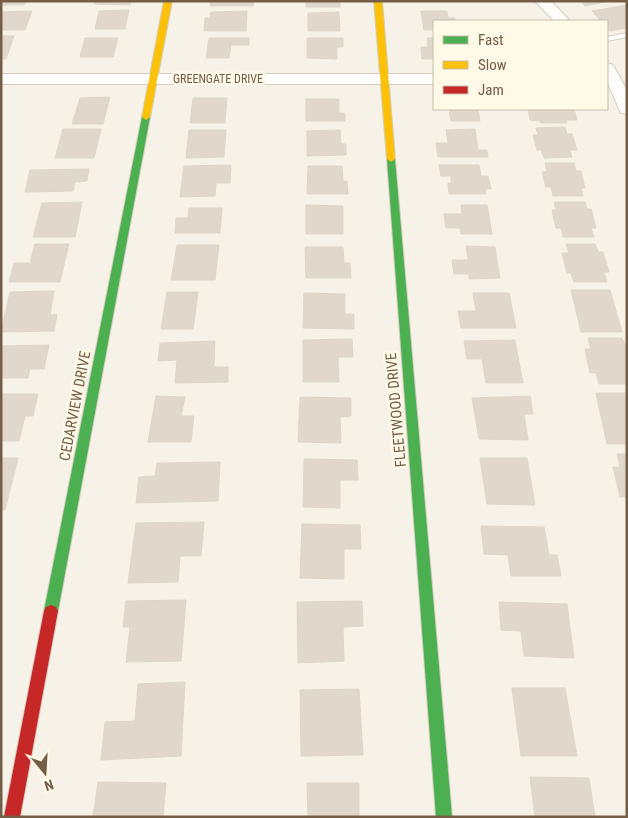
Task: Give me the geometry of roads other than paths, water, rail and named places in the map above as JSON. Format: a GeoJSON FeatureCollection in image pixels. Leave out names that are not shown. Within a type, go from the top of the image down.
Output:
{"type":"FeatureCollection","features":[{"type":"Feature","properties":{"kind":"street","name":"CEDARVIEW DRIVE"},"geometry":{"type":"LineString","coordinates":[[12,817],[168,1]]}},
{"type":"Feature","properties":{"kind":"street","name":"FLEETWOOD DRIVE"},"geometry":{"type":"LineString","coordinates":[[378,1],[444,817]]}},
{"type":"Feature","properties":{"kind":"street"},"geometry":{"type":"LineString","coordinates":[[542,1],[561,20]]}},
{"type":"Feature","properties":{"kind":"street"},"geometry":{"type":"LineString","coordinates":[[609,76],[627,109]]}},
{"type":"Feature","properties":{"kind":"street","name":"GREENGATE DRIVE"},"geometry":{"type":"LineString","coordinates":[[1,79],[433,79]]}},
{"type":"Feature","properties":{"kind":"lane"},"geometry":{"type":"LineString","coordinates":[[608,39],[627,35]]}}]}
